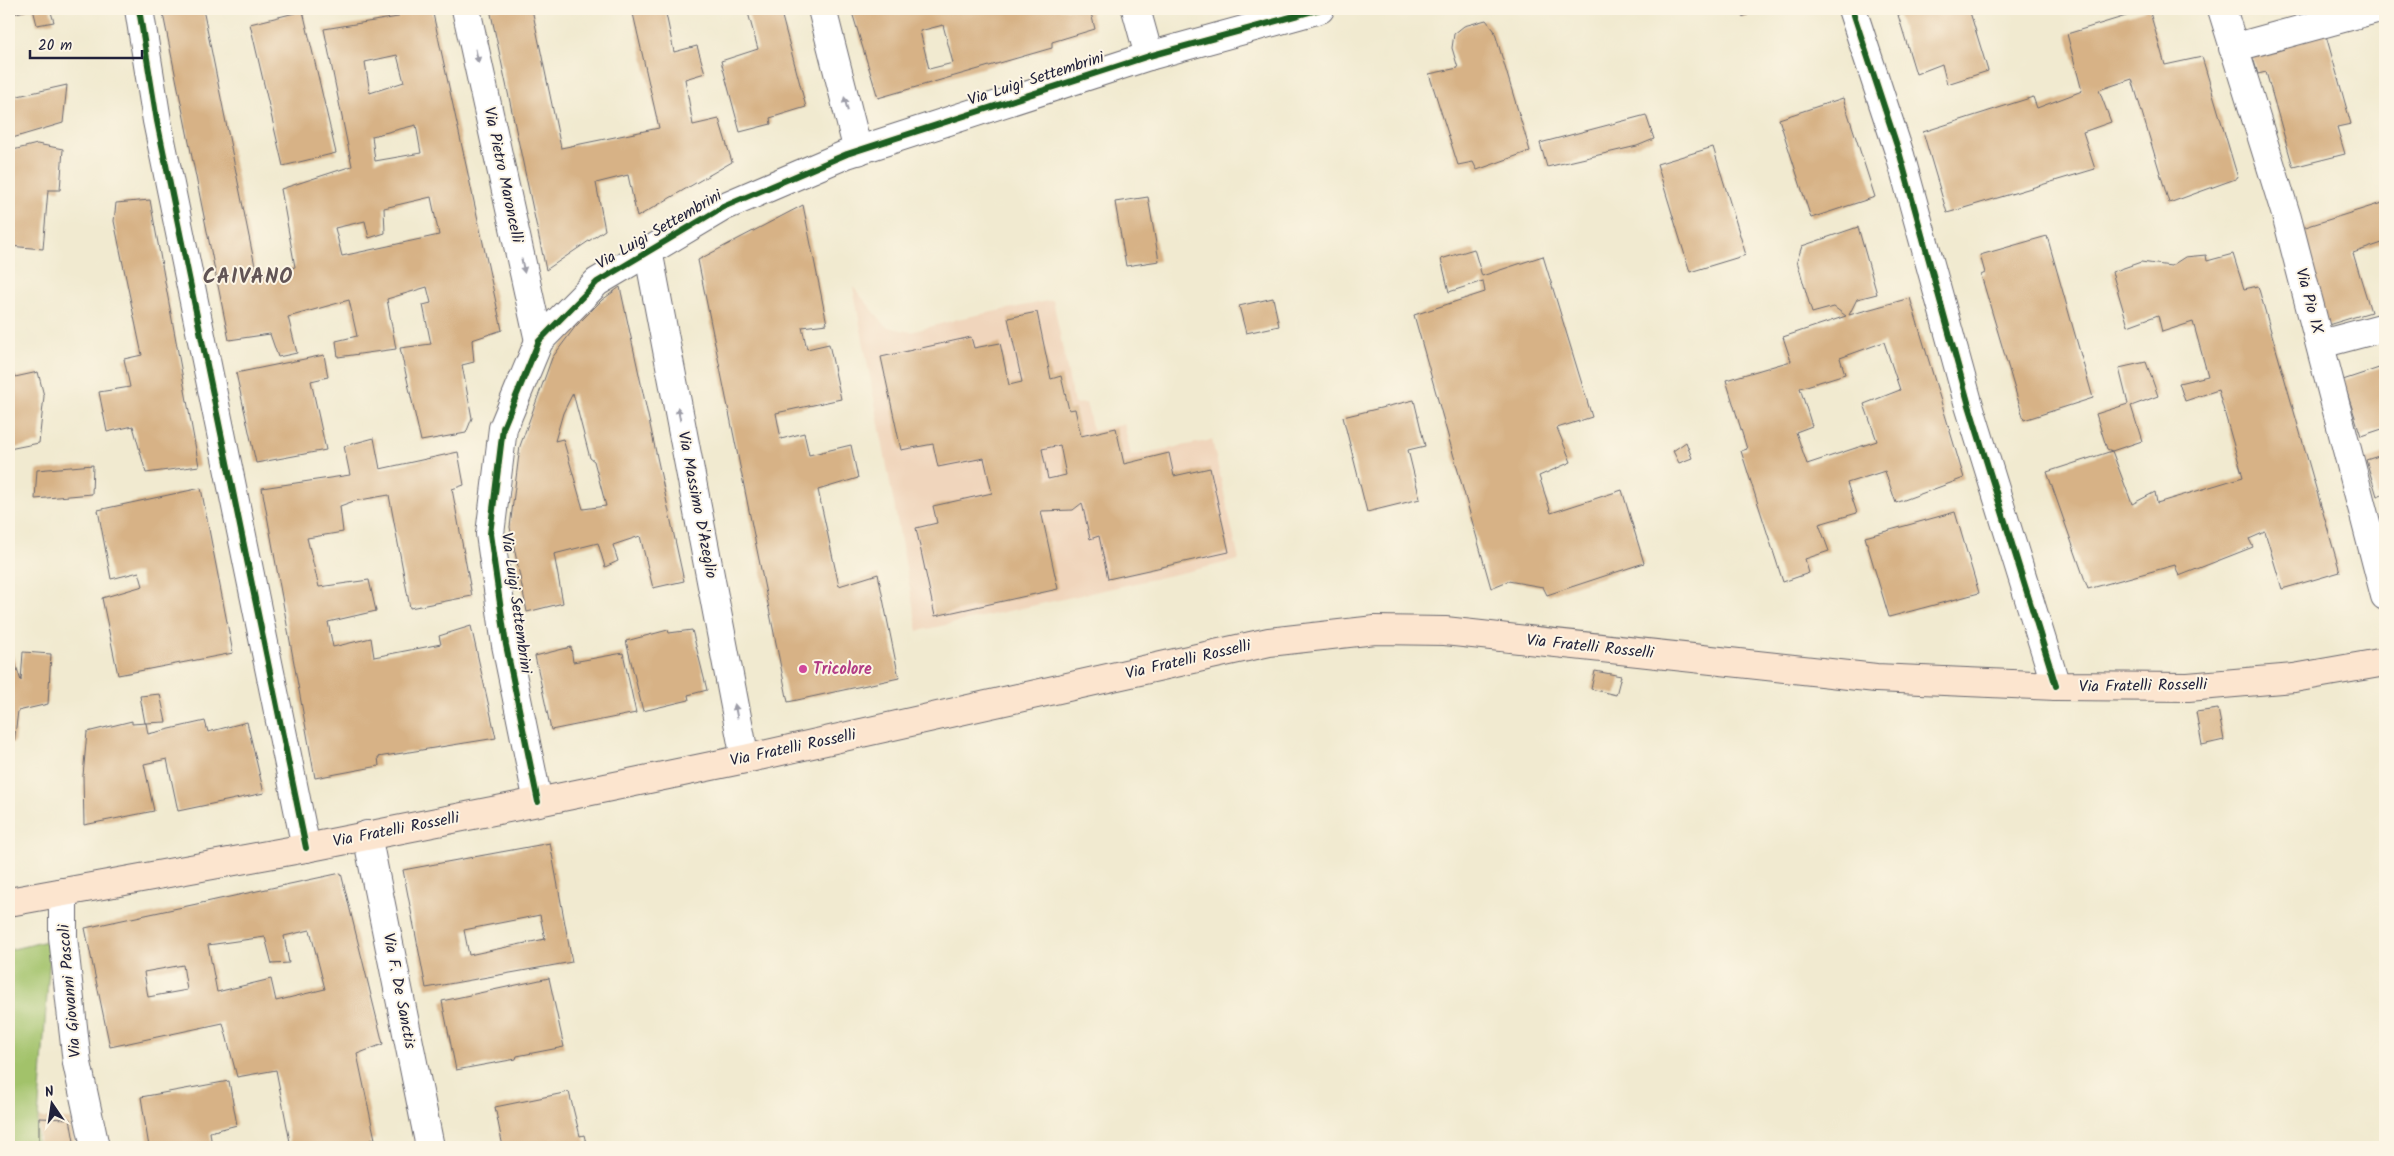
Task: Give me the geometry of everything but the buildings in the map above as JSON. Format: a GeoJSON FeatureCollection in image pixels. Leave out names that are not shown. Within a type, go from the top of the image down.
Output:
{"type":"FeatureCollection","features":[{"type":"Feature","properties":{"kind":"main road","name":"Via Fratelli Rosselli"},"geometry":{"type":"LineString","coordinates":[[9,902],[306,848],[538,802],[745,759],[1269,642],[1375,630],[1445,631],[1876,678],[2056,686],[2188,687],[2294,678],[2385,662]]}},
{"type":"Feature","properties":{"kind":"street"},"geometry":{"type":"LineString","coordinates":[[139,9],[157,120],[306,848]]}},
{"type":"Feature","properties":{"kind":"street","name":"Via Pietro Maroncelli"},"geometry":{"type":"LineString","coordinates":[[466,9],[539,341]]}},
{"type":"Feature","properties":{"kind":"street"},"geometry":{"type":"LineString","coordinates":[[822,9],[858,151]]}},
{"type":"Feature","properties":{"kind":"street"},"geometry":{"type":"LineString","coordinates":[[1136,9],[1149,56]]}},
{"type":"Feature","properties":{"kind":"street","name":"Via Luigi Settembrini"},"geometry":{"type":"LineString","coordinates":[[538,802],[506,645],[490,534],[504,428],[539,341],[597,282],[723,206],[858,151],[1149,56],[1320,9]]}},
{"type":"Feature","properties":{"kind":"street"},"geometry":{"type":"LineString","coordinates":[[1852,9],[1900,155],[1968,402],[2056,686]]}},
{"type":"Feature","properties":{"kind":"street","name":"Via Pio IX"},"geometry":{"type":"LineString","coordinates":[[2222,9],[2286,218],[2321,344],[2385,596]]}},
{"type":"Feature","properties":{"kind":"street"},"geometry":{"type":"LineString","coordinates":[[2233,48],[2376,9]]}},
{"type":"Feature","properties":{"kind":"street","name":"Via Massimo D'Azeglio"},"geometry":{"type":"LineString","coordinates":[[648,250],[745,759]]}},
{"type":"Feature","properties":{"kind":"street"},"geometry":{"type":"LineString","coordinates":[[2321,344],[2385,327]]}},
{"type":"Feature","properties":{"kind":"street","name":"Via F. De Sanctis"},"geometry":{"type":"LineString","coordinates":[[367,835],[430,1147]]}},
{"type":"Feature","properties":{"kind":"street","name":"Via Giovanni Pascoli"},"geometry":{"type":"LineString","coordinates":[[63,892],[63,937],[77,1063],[95,1147]]}},
{"type":"Feature","properties":{"kind":"shaded area"},"geometry":{"type":"Polygon","coordinates":[[[853,287],[887,327],[911,332],[962,318],[1053,300],[1074,404],[1086,403],[1093,431],[1124,424],[1131,456],[1212,440],[1239,560],[918,631],[853,287]]]}},
{"type":"Feature","properties":{"kind":"green space"},"geometry":{"type":"Polygon","coordinates":[[[51,940],[36,1147],[9,1147],[9,950],[51,940]]]}},
{"type":"Feature","properties":{"kind":"cycle path"},"geometry":{"type":"LineString","coordinates":[[139,9],[157,121],[306,848]]}},
{"type":"Feature","properties":{"kind":"cycle path"},"geometry":{"type":"LineString","coordinates":[[538,802],[506,645],[490,534],[503,428],[539,341],[597,282],[723,207],[847,154],[1149,56],[1320,9]]}},
{"type":"Feature","properties":{"kind":"cycle path"},"geometry":{"type":"LineString","coordinates":[[1852,9],[1900,155],[1968,402],[2056,686]]}},
{"type":"Feature","properties":{"kind":"place","name":"Tricolore"},"geometry":{"type":"Point","coordinates":[803,669]}},
{"type":"Feature","properties":{"kind":"district","name":"CAIVANO"},"geometry":{"type":"Point","coordinates":[248,277]}}]}
